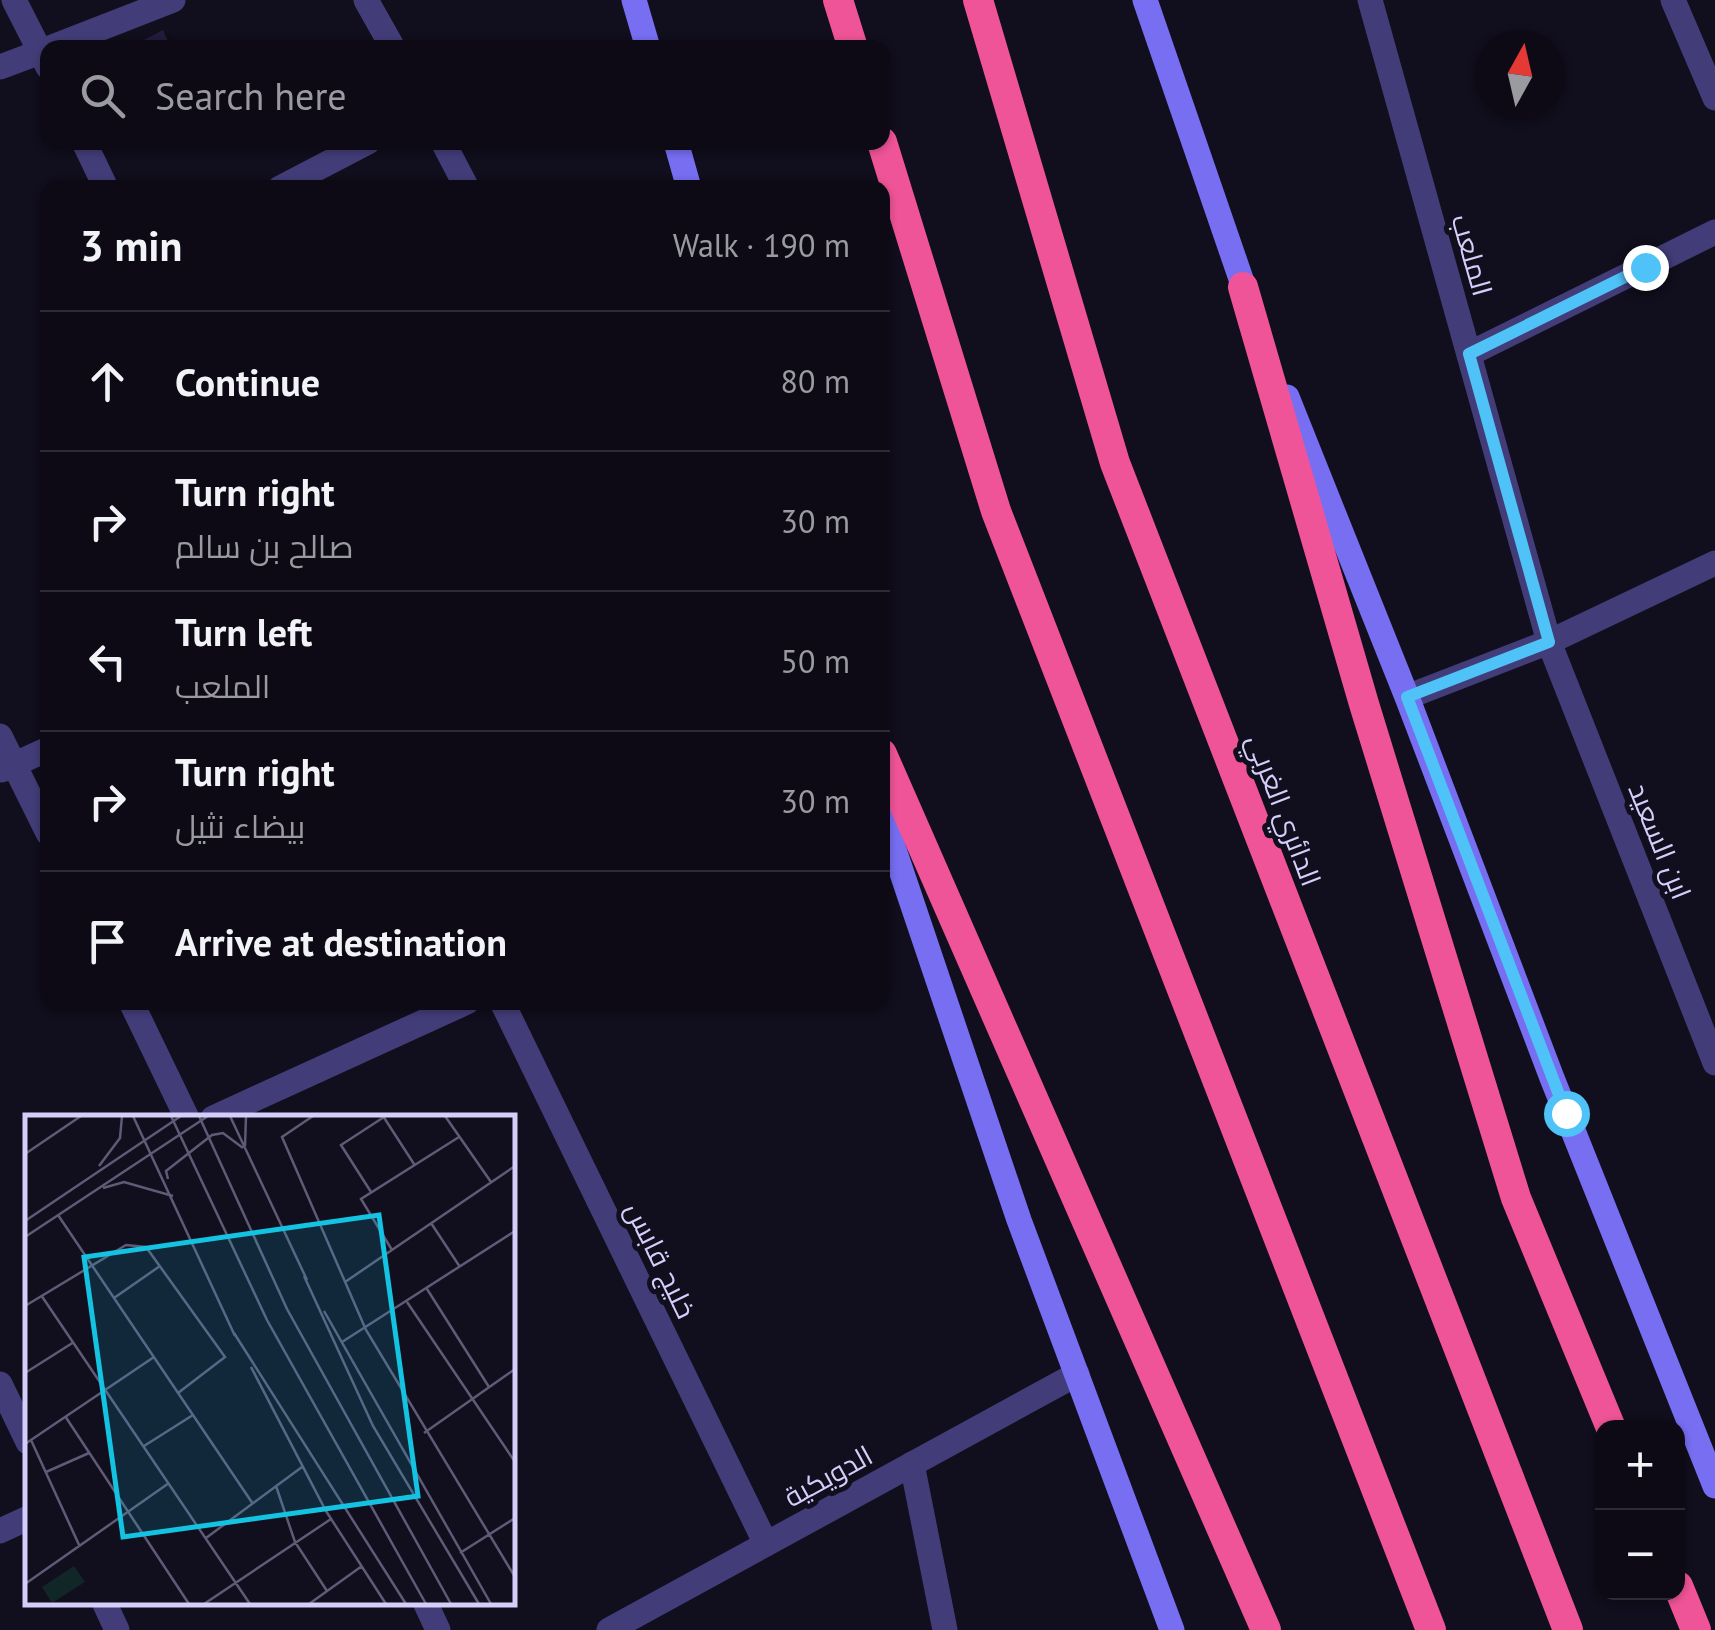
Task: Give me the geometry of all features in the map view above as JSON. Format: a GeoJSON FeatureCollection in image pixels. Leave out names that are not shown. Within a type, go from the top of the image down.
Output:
{"type":"FeatureCollection","features":[{"type":"Feature","properties":{"kind":"highway"},"geometry":{"type":"LineString","coordinates":[[838,0],[850,40]]}},
{"type":"Feature","properties":{"kind":"highway","name":"الدائري الغربي"},"geometry":{"type":"LineString","coordinates":[[978,0],[1115,463],[1568,1630]]}},
{"type":"Feature","properties":{"kind":"highway"},"geometry":{"type":"LineString","coordinates":[[884,150],[996,511],[1430,1630]]}},
{"type":"Feature","properties":{"kind":"highway"},"geometry":{"type":"LineString","coordinates":[[1244,287],[1364,704],[1516,1198],[1608,1420]]}},
{"type":"Feature","properties":{"kind":"highway"},"geometry":{"type":"LineString","coordinates":[[890,772],[1266,1630]]}},
{"type":"Feature","properties":{"kind":"highway"},"geometry":{"type":"LineString","coordinates":[[1684,1600],[1696,1630]]}},
{"type":"Feature","properties":{"kind":"main road"},"geometry":{"type":"LineString","coordinates":[[634,0],[646,40]]}},
{"type":"Feature","properties":{"kind":"main road"},"geometry":{"type":"LineString","coordinates":[[1146,0],[1244,287],[1715,1486]]}},
{"type":"Feature","properties":{"kind":"main road"},"geometry":{"type":"LineString","coordinates":[[678,150],[686,180]]}},
{"type":"Feature","properties":{"kind":"main road"},"geometry":{"type":"LineString","coordinates":[[890,838],[1019,1220],[1172,1630]]}},
{"type":"Feature","properties":{"kind":"street"},"geometry":{"type":"LineString","coordinates":[[14,0],[40,44]]}},
{"type":"Feature","properties":{"kind":"street"},"geometry":{"type":"LineString","coordinates":[[79,40],[173,0]]}},
{"type":"Feature","properties":{"kind":"street"},"geometry":{"type":"LineString","coordinates":[[366,0],[388,40]]}},
{"type":"Feature","properties":{"kind":"street","name":"الملعب"},"geometry":{"type":"LineString","coordinates":[[1370,0],[1549,642]]}},
{"type":"Feature","properties":{"kind":"street"},"geometry":{"type":"LineString","coordinates":[[1673,0],[1715,98]]}},
{"type":"Feature","properties":{"kind":"street"},"geometry":{"type":"LineString","coordinates":[[0,67],[40,56]]}},
{"type":"Feature","properties":{"kind":"street"},"geometry":{"type":"LineString","coordinates":[[88,150],[102,180]]}},
{"type":"Feature","properties":{"kind":"street"},"geometry":{"type":"LineString","coordinates":[[295,180],[353,150]]}},
{"type":"Feature","properties":{"kind":"street"},"geometry":{"type":"LineString","coordinates":[[447,150],[462,180]]}},
{"type":"Feature","properties":{"kind":"street"},"geometry":{"type":"LineString","coordinates":[[1469,354],[1715,232]]}},
{"type":"Feature","properties":{"kind":"street"},"geometry":{"type":"LineString","coordinates":[[1407,697],[1549,642],[1715,563]]}},
{"type":"Feature","properties":{"kind":"street","name":"ابن السعيد"},"geometry":{"type":"LineString","coordinates":[[1549,642],[1715,1063]]}},
{"type":"Feature","properties":{"kind":"street"},"geometry":{"type":"LineString","coordinates":[[0,736],[7,767],[40,820]]}},
{"type":"Feature","properties":{"kind":"street"},"geometry":{"type":"LineString","coordinates":[[7,767],[40,753]]}},
{"type":"Feature","properties":{"kind":"street"},"geometry":{"type":"LineString","coordinates":[[135,1010],[187,1115]]}},
{"type":"Feature","properties":{"kind":"street"},"geometry":{"type":"LineString","coordinates":[[220,1115],[449,1010]]}},
{"type":"Feature","properties":{"kind":"street","name":"خليج قابس"},"geometry":{"type":"LineString","coordinates":[[506,1010],[766,1544]]}},
{"type":"Feature","properties":{"kind":"street","name":"الدويكية"},"geometry":{"type":"LineString","coordinates":[[609,1630],[1077,1374]]}},
{"type":"Feature","properties":{"kind":"street"},"geometry":{"type":"LineString","coordinates":[[0,1384],[25,1436]]}},
{"type":"Feature","properties":{"kind":"street"},"geometry":{"type":"LineString","coordinates":[[912,1464],[945,1630]]}},
{"type":"Feature","properties":{"kind":"street"},"geometry":{"type":"LineString","coordinates":[[0,1531],[25,1519]]}},
{"type":"Feature","properties":{"kind":"street"},"geometry":{"type":"LineString","coordinates":[[105,1605],[116,1630]]}},
{"type":"Feature","properties":{"kind":"street"},"geometry":{"type":"LineString","coordinates":[[426,1605],[438,1630]]}},
{"type":"Feature","properties":{"kind":"building"},"geometry":{"type":"Polygon","coordinates":[[[163,30],[167,40],[144,40],[163,30]]]}},
{"type":"Feature","properties":{"kind":"route"},"geometry":{"type":"LineString","coordinates":[[1566,1113],[1407,697],[1549,642],[1469,354],[1645,267]]}}]}
